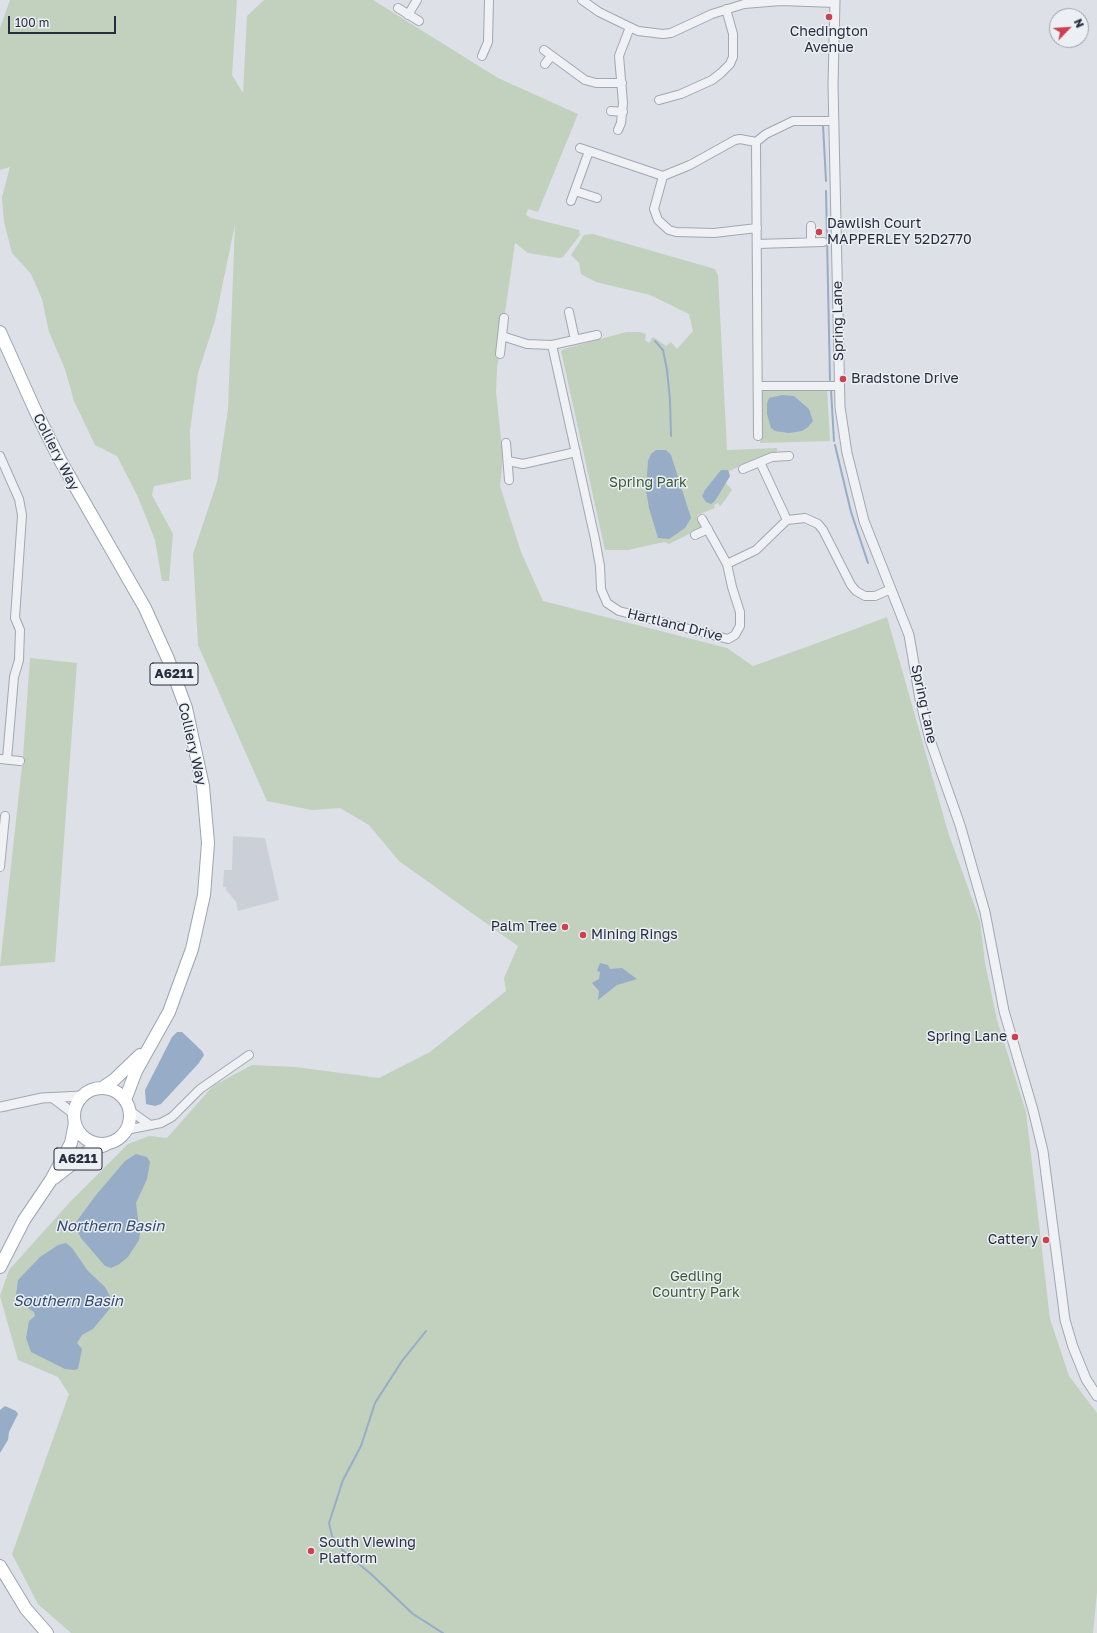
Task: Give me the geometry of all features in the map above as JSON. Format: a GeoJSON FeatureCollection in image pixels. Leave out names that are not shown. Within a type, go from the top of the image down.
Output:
{"type":"FeatureCollection","features":[{"type":"Feature","properties":{"kind":"main road","name":"Colliery Way"},"geometry":{"type":"LineString","coordinates":[[0,332],[35,410],[60,460],[85,506],[145,608],[168,659],[186,708],[196,747],[203,786],[208,843],[204,895],[192,949],[169,1012],[136,1071],[127,1105]]}},
{"type":"Feature","properties":{"kind":"main road","name":"Colliery Way"},"geometry":{"type":"LineString","coordinates":[[102,1088],[114,1080],[151,1045]]}},
{"type":"Feature","properties":{"kind":"main road"},"geometry":{"type":"LineString","coordinates":[[102,1088],[116,1092],[127,1105],[129,1121],[126,1130],[119,1138],[107,1144],[89,1141],[79,1132],[74,1119],[76,1105],[82,1096],[94,1089],[102,1088]]}},
{"type":"Feature","properties":{"kind":"main road","name":"A6211"},"geometry":{"type":"LineString","coordinates":[[0,1267],[24,1220],[51,1180],[71,1143],[74,1119]]}},
{"type":"Feature","properties":{"kind":"main road","name":"A6211"},"geometry":{"type":"LineString","coordinates":[[51,1180],[90,1150],[107,1144]]}},
{"type":"Feature","properties":{"kind":"main road"},"geometry":{"type":"LineString","coordinates":[[0,1566],[3,1580],[47,1633]]}},
{"type":"Feature","properties":{"kind":"street"},"geometry":{"type":"LineString","coordinates":[[408,14],[417,0]]}},
{"type":"Feature","properties":{"kind":"street"},"geometry":{"type":"LineString","coordinates":[[482,56],[492,43],[489,0]]}},
{"type":"Feature","properties":{"kind":"street"},"geometry":{"type":"LineString","coordinates":[[582,0],[599,12],[638,31],[663,34],[671,33],[726,9],[751,2],[835,1]]}},
{"type":"Feature","properties":{"kind":"street","name":"Spring Lane"},"geometry":{"type":"LineString","coordinates":[[835,1],[833,121],[839,386],[840,408],[849,466],[857,499],[873,545],[909,635],[930,740],[960,825],[984,912],[1004,1011],[1033,1110],[1042,1151],[1065,1320],[1084,1373],[1097,1396]]}},
{"type":"Feature","properties":{"kind":"street"},"geometry":{"type":"LineString","coordinates":[[398,8],[419,21]]}},
{"type":"Feature","properties":{"kind":"street"},"geometry":{"type":"LineString","coordinates":[[662,95],[681,94],[712,80],[730,64],[732,57],[733,34],[726,9]]}},
{"type":"Feature","properties":{"kind":"street"},"geometry":{"type":"LineString","coordinates":[[618,130],[623,112],[619,56],[630,27]]}},
{"type":"Feature","properties":{"kind":"street"},"geometry":{"type":"LineString","coordinates":[[544,50],[585,80],[596,83],[622,83]]}},
{"type":"Feature","properties":{"kind":"street"},"geometry":{"type":"LineString","coordinates":[[545,64],[551,56]]}},
{"type":"Feature","properties":{"kind":"street"},"geometry":{"type":"LineString","coordinates":[[611,111],[623,112]]}},
{"type":"Feature","properties":{"kind":"street"},"geometry":{"type":"LineString","coordinates":[[580,148],[663,176],[690,165],[736,140],[740,139],[756,142],[766,134],[793,121],[833,121]]}},
{"type":"Feature","properties":{"kind":"street"},"geometry":{"type":"LineString","coordinates":[[756,142],[758,436]]}},
{"type":"Feature","properties":{"kind":"street"},"geometry":{"type":"LineString","coordinates":[[571,201],[589,151]]}},
{"type":"Feature","properties":{"kind":"street"},"geometry":{"type":"LineString","coordinates":[[663,176],[654,210],[658,220],[669,230],[676,232],[714,233],[757,228]]}},
{"type":"Feature","properties":{"kind":"street"},"geometry":{"type":"LineString","coordinates":[[575,191],[597,198]]}},
{"type":"Feature","properties":{"kind":"street"},"geometry":{"type":"LineString","coordinates":[[811,226],[811,242]]}},
{"type":"Feature","properties":{"kind":"street"},"geometry":{"type":"LineString","coordinates":[[757,244],[823,242]]}},
{"type":"Feature","properties":{"kind":"street"},"geometry":{"type":"LineString","coordinates":[[569,312],[575,340]]}},
{"type":"Feature","properties":{"kind":"street"},"geometry":{"type":"LineString","coordinates":[[500,354],[504,318]]}},
{"type":"Feature","properties":{"kind":"street"},"geometry":{"type":"LineString","coordinates":[[502,336],[533,345],[552,345],[597,335]]}},
{"type":"Feature","properties":{"kind":"street","name":"Hartland Drive"},"geometry":{"type":"LineString","coordinates":[[552,345],[597,546],[601,589],[607,603],[619,611],[728,639],[735,635],[740,626],[740,612],[727,564]]}},
{"type":"Feature","properties":{"kind":"street"},"geometry":{"type":"LineString","coordinates":[[758,386],[839,386]]}},
{"type":"Feature","properties":{"kind":"street"},"geometry":{"type":"LineString","coordinates":[[506,443],[509,480]]}},
{"type":"Feature","properties":{"kind":"street"},"geometry":{"type":"LineString","coordinates":[[508,462],[523,464],[576,452]]}},
{"type":"Feature","properties":{"kind":"street"},"geometry":{"type":"LineString","coordinates":[[0,456],[19,499],[22,515],[15,618],[20,630],[19,660],[14,677],[3,759],[20,761]]}},
{"type":"Feature","properties":{"kind":"street"},"geometry":{"type":"LineString","coordinates":[[743,469],[772,457],[789,456]]}},
{"type":"Feature","properties":{"kind":"street"},"geometry":{"type":"LineString","coordinates":[[760,462],[787,520]]}},
{"type":"Feature","properties":{"kind":"street"},"geometry":{"type":"LineString","coordinates":[[702,519],[727,564],[756,550],[787,520],[805,518],[818,524],[823,530],[852,585],[860,594],[875,596],[891,589]]}},
{"type":"Feature","properties":{"kind":"street"},"geometry":{"type":"LineString","coordinates":[[695,535],[708,529]]}},
{"type":"Feature","properties":{"kind":"street"},"geometry":{"type":"LineString","coordinates":[[0,867],[2,825],[5,816]]}},
{"type":"Feature","properties":{"kind":"street"},"geometry":{"type":"LineString","coordinates":[[126,1130],[161,1123],[172,1117],[200,1089],[249,1055]]}},
{"type":"Feature","properties":{"kind":"street"},"geometry":{"type":"LineString","coordinates":[[0,1107],[31,1099],[82,1096]]}},
{"type":"Feature","properties":{"kind":"street"},"geometry":{"type":"LineString","coordinates":[[53,1098],[74,1119]]}},
{"type":"Feature","properties":{"kind":"street"},"geometry":{"type":"LineString","coordinates":[[127,1105],[150,1125]]}},
{"type":"Feature","properties":{"kind":"shaded area"},"geometry":{"type":"Polygon","coordinates":[[[233,836],[265,838],[279,900],[238,911],[236,902],[226,890],[226,887],[223,887],[224,870],[232,870],[233,836]]]}},
{"type":"Feature","properties":{"kind":"green space","name":"Gedling Country Park"},"geometry":{"type":"Polygon","coordinates":[[[10,0],[237,0],[232,75],[243,93],[247,16],[264,0],[373,0],[498,78],[578,114],[538,212],[528,209],[526,215],[531,218],[579,230],[580,235],[563,257],[559,258],[528,253],[515,243],[497,369],[496,392],[503,457],[500,486],[521,552],[543,601],[727,648],[753,666],[887,617],[948,832],[980,921],[985,963],[997,1020],[1026,1112],[1050,1319],[1069,1376],[1097,1413],[1097,1592],[1093,1633],[71,1633],[38,1604],[12,1554],[69,1394],[58,1377],[18,1360],[0,1296],[9,1270],[70,1202],[128,1144],[149,1136],[167,1138],[213,1086],[252,1065],[295,1067],[379,1078],[430,1052],[506,991],[504,978],[518,946],[399,861],[369,825],[340,808],[312,810],[267,801],[198,645],[193,554],[217,482],[228,409],[235,224],[215,321],[198,373],[190,430],[191,479],[154,486],[152,495],[173,534],[169,581],[162,581],[155,540],[138,497],[117,456],[95,445],[74,401],[65,369],[49,332],[42,299],[31,274],[12,253],[4,222],[2,197],[10,167],[0,170],[0,28],[10,0]]]}},
{"type":"Feature","properties":{"kind":"green space","name":"Spring Park"},"geometry":{"type":"Polygon","coordinates":[[[593,234],[715,269],[718,275],[727,450],[777,448],[777,451],[729,471],[730,476],[726,483],[732,490],[725,500],[720,506],[718,503],[714,505],[715,508],[697,515],[701,526],[699,529],[669,544],[664,542],[628,550],[605,550],[561,351],[626,332],[640,332],[646,334],[645,340],[649,343],[653,337],[666,346],[671,342],[677,349],[693,331],[689,314],[650,295],[596,282],[581,274],[579,263],[571,255],[584,235],[593,234]]]}},
{"type":"Feature","properties":{"kind":"green space"},"geometry":{"type":"Polygon","coordinates":[[[827,388],[830,441],[760,443],[760,436],[762,436],[762,392],[764,389],[827,388]]]}},
{"type":"Feature","properties":{"kind":"green space"},"geometry":{"type":"Polygon","coordinates":[[[30,658],[77,663],[55,962],[0,966],[23,757],[30,658]]]}},
{"type":"Feature","properties":{"kind":"water"},"geometry":{"type":"Polygon","coordinates":[[[782,395],[794,396],[809,409],[813,421],[808,427],[802,431],[789,433],[775,431],[771,428],[767,414],[767,404],[769,398],[782,395]]]}},
{"type":"Feature","properties":{"kind":"water"},"geometry":{"type":"Polygon","coordinates":[[[656,450],[666,450],[671,455],[691,518],[685,528],[669,539],[658,538],[649,508],[646,490],[648,461],[651,454],[656,450]]]}},
{"type":"Feature","properties":{"kind":"water"},"geometry":{"type":"Polygon","coordinates":[[[721,470],[728,470],[730,476],[715,501],[711,504],[706,502],[702,496],[721,470]]]}},
{"type":"Feature","properties":{"kind":"water"},"geometry":{"type":"Polygon","coordinates":[[[600,963],[608,965],[610,969],[622,968],[637,979],[617,985],[598,1000],[599,991],[592,983],[599,979],[600,972],[597,971],[600,963]]]}},
{"type":"Feature","properties":{"kind":"water"},"geometry":{"type":"Polygon","coordinates":[[[177,1032],[182,1032],[202,1051],[204,1055],[199,1063],[161,1104],[155,1106],[146,1104],[145,1090],[172,1037],[177,1032]]]}},
{"type":"Feature","properties":{"kind":"water","name":"Northern Basin"},"geometry":{"type":"Polygon","coordinates":[[[136,1154],[147,1157],[150,1162],[147,1179],[136,1203],[141,1228],[139,1240],[128,1257],[118,1265],[111,1268],[105,1266],[81,1238],[74,1225],[96,1195],[125,1161],[136,1154]]]}},
{"type":"Feature","properties":{"kind":"water","name":"Southern Basin"},"geometry":{"type":"Polygon","coordinates":[[[66,1243],[72,1248],[88,1271],[105,1287],[111,1298],[112,1306],[93,1329],[82,1335],[77,1343],[82,1349],[78,1369],[74,1370],[65,1369],[31,1352],[26,1338],[29,1321],[35,1316],[34,1312],[23,1305],[16,1295],[18,1280],[40,1257],[58,1245],[66,1243]]]}},
{"type":"Feature","properties":{"kind":"water"},"geometry":{"type":"Polygon","coordinates":[[[5,1406],[16,1411],[18,1414],[9,1432],[8,1440],[0,1453],[0,1410],[5,1406]]]}},
{"type":"Feature","properties":{"kind":"waterway"},"geometry":{"type":"LineString","coordinates":[[823,125],[826,181]]}},
{"type":"Feature","properties":{"kind":"waterway"},"geometry":{"type":"LineString","coordinates":[[826,191],[830,380]]}},
{"type":"Feature","properties":{"kind":"waterway"},"geometry":{"type":"LineString","coordinates":[[655,341],[663,350],[667,370],[671,436]]}},
{"type":"Feature","properties":{"kind":"waterway"},"geometry":{"type":"LineString","coordinates":[[831,390],[834,441]]}},
{"type":"Feature","properties":{"kind":"waterway"},"geometry":{"type":"LineString","coordinates":[[835,445],[851,512],[868,563]]}},
{"type":"Feature","properties":{"kind":"waterway"},"geometry":{"type":"LineString","coordinates":[[426,1331],[402,1361],[375,1403],[361,1446],[343,1480],[329,1523],[332,1536],[340,1548],[371,1574],[413,1614],[443,1633]]}},
{"type":"Feature","properties":{"kind":"place","name":"Chedington Avenue"},"geometry":{"type":"Point","coordinates":[829,17]}},
{"type":"Feature","properties":{"kind":"place","name":"Dawlish Court MAPPERLEY 52D2770"},"geometry":{"type":"Point","coordinates":[819,232]}},
{"type":"Feature","properties":{"kind":"place","name":"Bradstone Drive"},"geometry":{"type":"Point","coordinates":[843,379]}},
{"type":"Feature","properties":{"kind":"place","name":"Palm Tree"},"geometry":{"type":"Point","coordinates":[565,927]}},
{"type":"Feature","properties":{"kind":"place","name":"Mining Rings"},"geometry":{"type":"Point","coordinates":[583,935]}},
{"type":"Feature","properties":{"kind":"place","name":"Spring Lane"},"geometry":{"type":"Point","coordinates":[1015,1037]}},
{"type":"Feature","properties":{"kind":"place","name":"Cattery"},"geometry":{"type":"Point","coordinates":[1046,1240]}},
{"type":"Feature","properties":{"kind":"place","name":"South Viewing Platform"},"geometry":{"type":"Point","coordinates":[311,1551]}}]}
